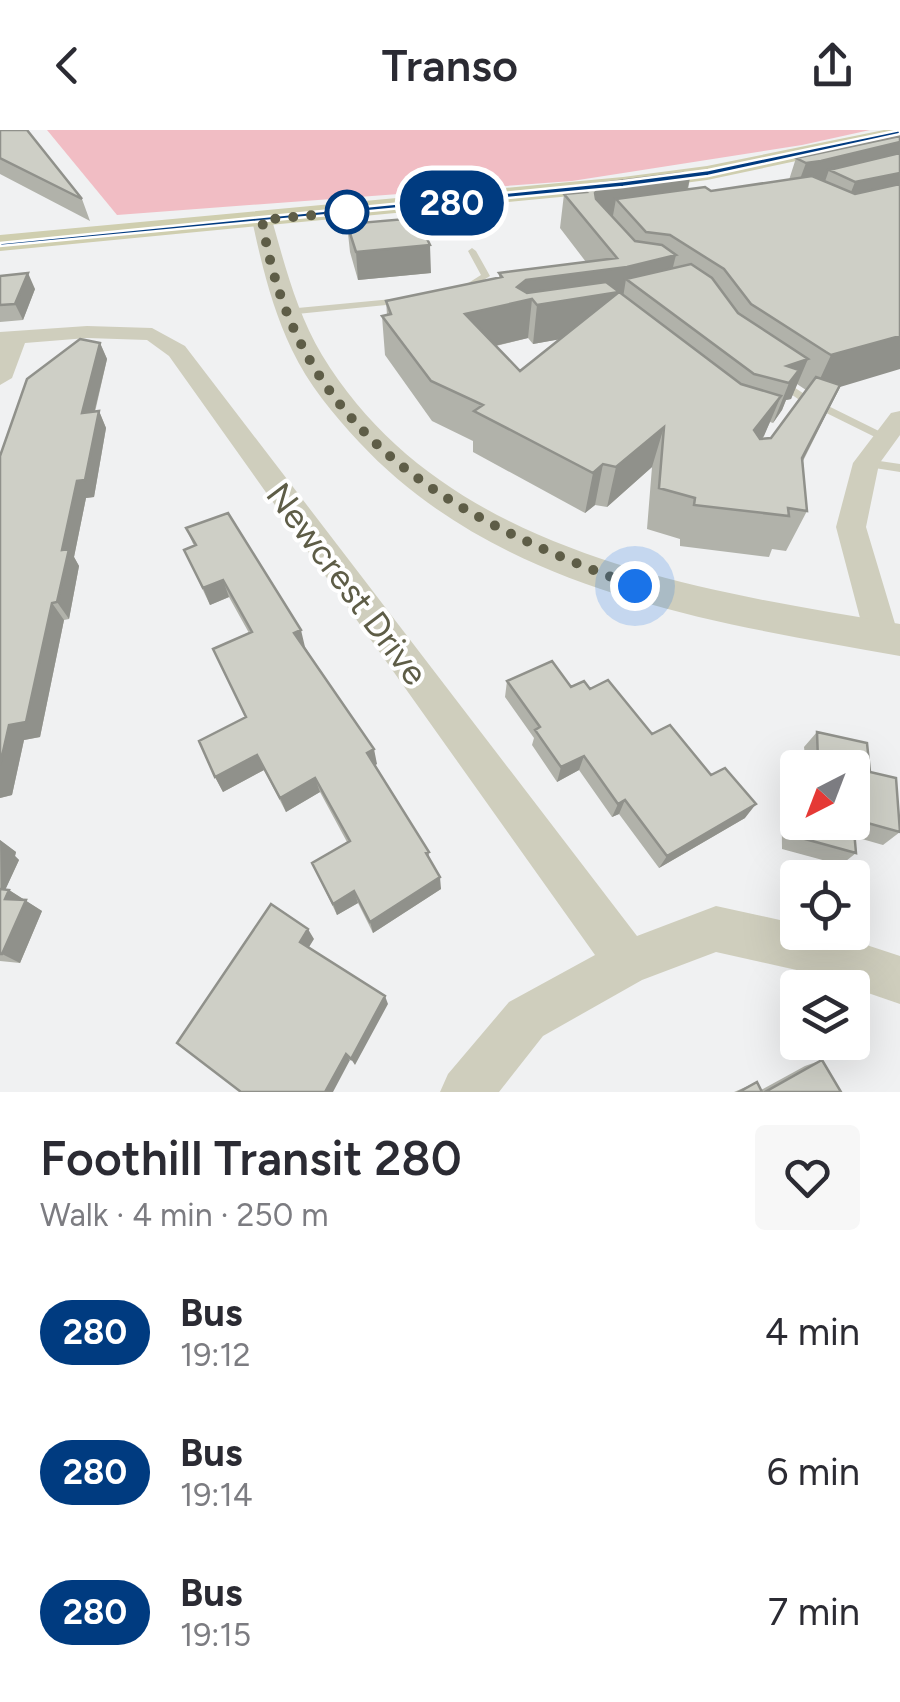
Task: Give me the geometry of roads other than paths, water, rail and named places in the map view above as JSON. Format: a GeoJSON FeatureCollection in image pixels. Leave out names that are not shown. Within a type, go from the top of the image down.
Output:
{"type":"FeatureCollection","features":[{"type":"Feature","properties":{"kind":"main road"},"geometry":{"type":"LineString","coordinates":[[0,261],[708,173],[900,133]]}},
{"type":"Feature","properties":{"kind":"main road"},"geometry":{"type":"LineString","coordinates":[[0,242],[511,214],[713,189],[900,151]]}},
{"type":"Feature","properties":{"kind":"street"},"geometry":{"type":"LineString","coordinates":[[263,229],[273,279],[306,357],[364,430],[410,473],[468,515],[546,553],[635,586],[741,612],[891,639],[851,527],[866,462],[892,427]]}},
{"type":"Feature","properties":{"kind":"street","name":"Newcrest Drive"},"geometry":{"type":"LineString","coordinates":[[9,338],[87,332],[152,334],[176,352],[628,962]]}},
{"type":"Feature","properties":{"kind":"street"},"geometry":{"type":"LineString","coordinates":[[0,378],[9,338]]}},
{"type":"Feature","properties":{"kind":"street"},"geometry":{"type":"LineString","coordinates":[[466,1092],[526,1019],[628,962],[716,929],[810,950],[900,980]]}},
{"type":"Feature","properties":{"kind":"lane"},"geometry":{"type":"LineString","coordinates":[[456,291],[472,288],[486,276],[472,251]]}},
{"type":"Feature","properties":{"kind":"lane"},"geometry":{"type":"LineString","coordinates":[[287,312],[408,300]]}},
{"type":"Feature","properties":{"kind":"lane"},"geometry":{"type":"LineString","coordinates":[[774,377],[798,403],[892,427]]}},
{"type":"Feature","properties":{"kind":"lane"},"geometry":{"type":"LineString","coordinates":[[866,462],[900,468]]}}]}
